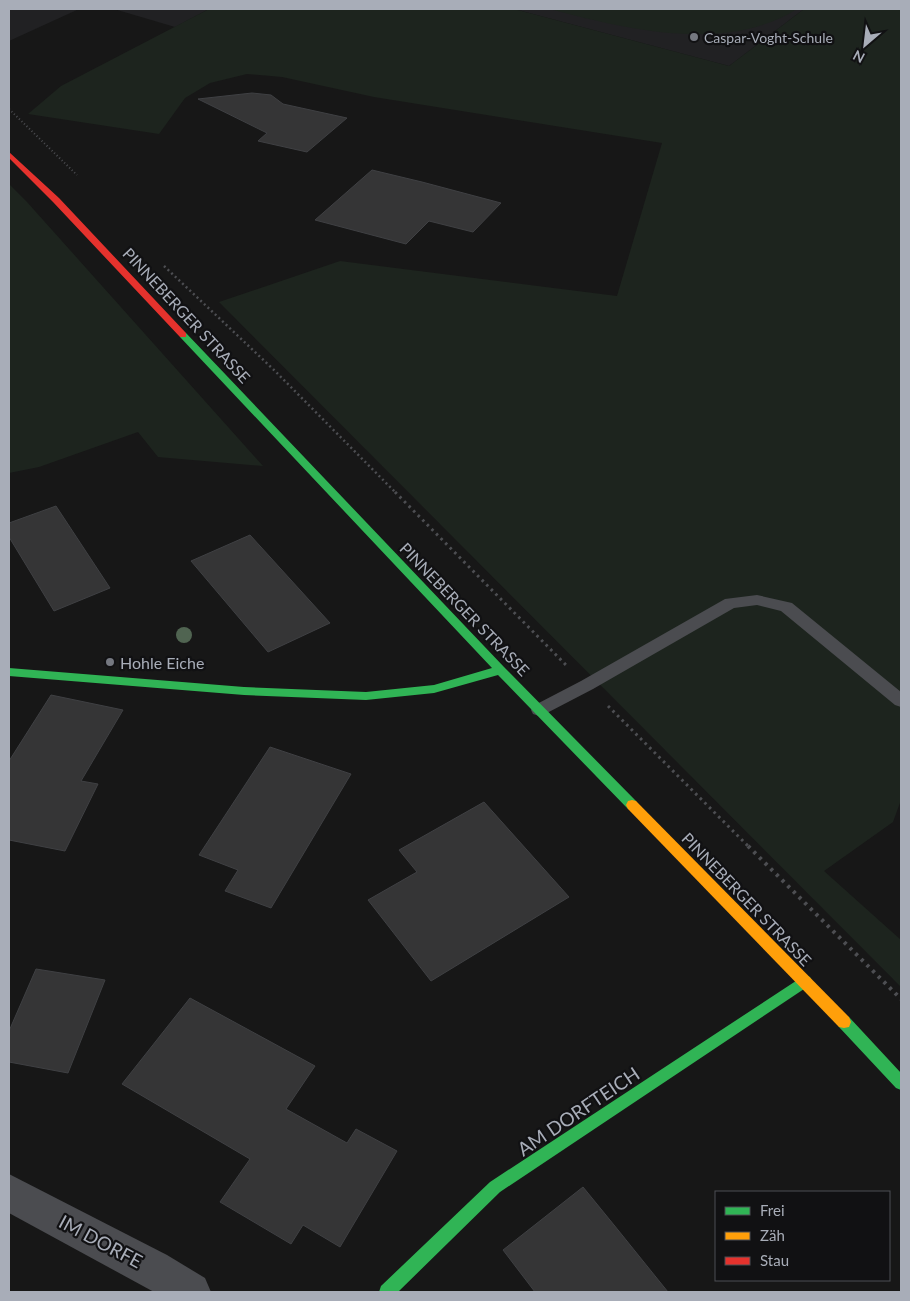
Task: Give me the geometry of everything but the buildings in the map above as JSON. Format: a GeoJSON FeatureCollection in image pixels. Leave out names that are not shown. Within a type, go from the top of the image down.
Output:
{"type":"FeatureCollection","features":[{"type":"Feature","properties":{"kind":"main road","name":"PINNEBERGER STRASSE"},"geometry":{"type":"LineString","coordinates":[[9,154],[56,200],[500,670],[805,981],[901,1083]]}},
{"type":"Feature","properties":{"kind":"main road"},"geometry":{"type":"LineString","coordinates":[[9,672],[244,690],[366,696],[434,689],[500,670]]}},
{"type":"Feature","properties":{"kind":"main road","name":"AM DORFTEICH"},"geometry":{"type":"LineString","coordinates":[[388,1292],[495,1187],[805,981]]}},
{"type":"Feature","properties":{"kind":"street","name":"IM DORFE"},"geometry":{"type":"LineString","coordinates":[[9,1193],[154,1269],[191,1292]]}},
{"type":"Feature","properties":{"kind":"lane"},"geometry":{"type":"LineString","coordinates":[[539,710],[732,603],[757,600],[786,607],[901,701]]}},
{"type":"Feature","properties":{"kind":"path"},"geometry":{"type":"LineString","coordinates":[[9,109],[54,150],[80,179]]}},
{"type":"Feature","properties":{"kind":"path"},"geometry":{"type":"LineString","coordinates":[[160,262],[274,370],[901,999]]}},
{"type":"Feature","properties":{"kind":"shaded area"},"geometry":{"type":"Polygon","coordinates":[[[9,9],[79,9],[9,41],[9,9]]]}},
{"type":"Feature","properties":{"kind":"shaded area"},"geometry":{"type":"Polygon","coordinates":[[[114,9],[209,9],[175,27],[114,9]]]}},
{"type":"Feature","properties":{"kind":"shaded area"},"geometry":{"type":"Polygon","coordinates":[[[209,9],[514,9],[729,66],[804,9],[901,9],[901,800],[893,822],[824,871],[901,940],[901,987],[219,302],[340,261],[617,296],[662,143],[374,97],[282,77],[247,74],[210,83],[185,98],[159,134],[28,114],[61,86],[209,9]]]}},
{"type":"Feature","properties":{"kind":"shaded area","name":"Caspar-Voght-Schule"},"geometry":{"type":"Polygon","coordinates":[[[514,9],[804,9],[729,66],[514,9]]]}},
{"type":"Feature","properties":{"kind":"shaded area"},"geometry":{"type":"Polygon","coordinates":[[[550,9],[797,9],[769,23],[739,31],[707,34],[643,30],[550,9]]]}},
{"type":"Feature","properties":{"kind":"shaded area"},"geometry":{"type":"Polygon","coordinates":[[[9,184],[263,466],[158,457],[138,432],[39,467],[9,473],[9,184]]]}},
{"type":"Feature","properties":{"kind":"traffic: fast"},"geometry":{"type":"LineString","coordinates":[[183,335],[500,670],[632,805]]}},
{"type":"Feature","properties":{"kind":"traffic: fast"},"geometry":{"type":"LineString","coordinates":[[9,672],[244,691],[366,696],[434,689],[500,670]]}},
{"type":"Feature","properties":{"kind":"traffic: fast"},"geometry":{"type":"LineString","coordinates":[[387,1292],[495,1187],[805,981]]}},
{"type":"Feature","properties":{"kind":"traffic: fast"},"geometry":{"type":"LineString","coordinates":[[844,1022],[901,1083]]}},
{"type":"Feature","properties":{"kind":"traffic: slow"},"geometry":{"type":"LineString","coordinates":[[632,805],[844,1022]]}},
{"type":"Feature","properties":{"kind":"traffic: jam"},"geometry":{"type":"LineString","coordinates":[[9,154],[56,200],[183,335]]}},
{"type":"Feature","properties":{"kind":"place","name":"Caspar-Voght-Schule"},"geometry":{"type":"Point","coordinates":[694,37]}},
{"type":"Feature","properties":{"kind":"place","name":"Hohle Eiche"},"geometry":{"type":"Point","coordinates":[110,662]}}]}
